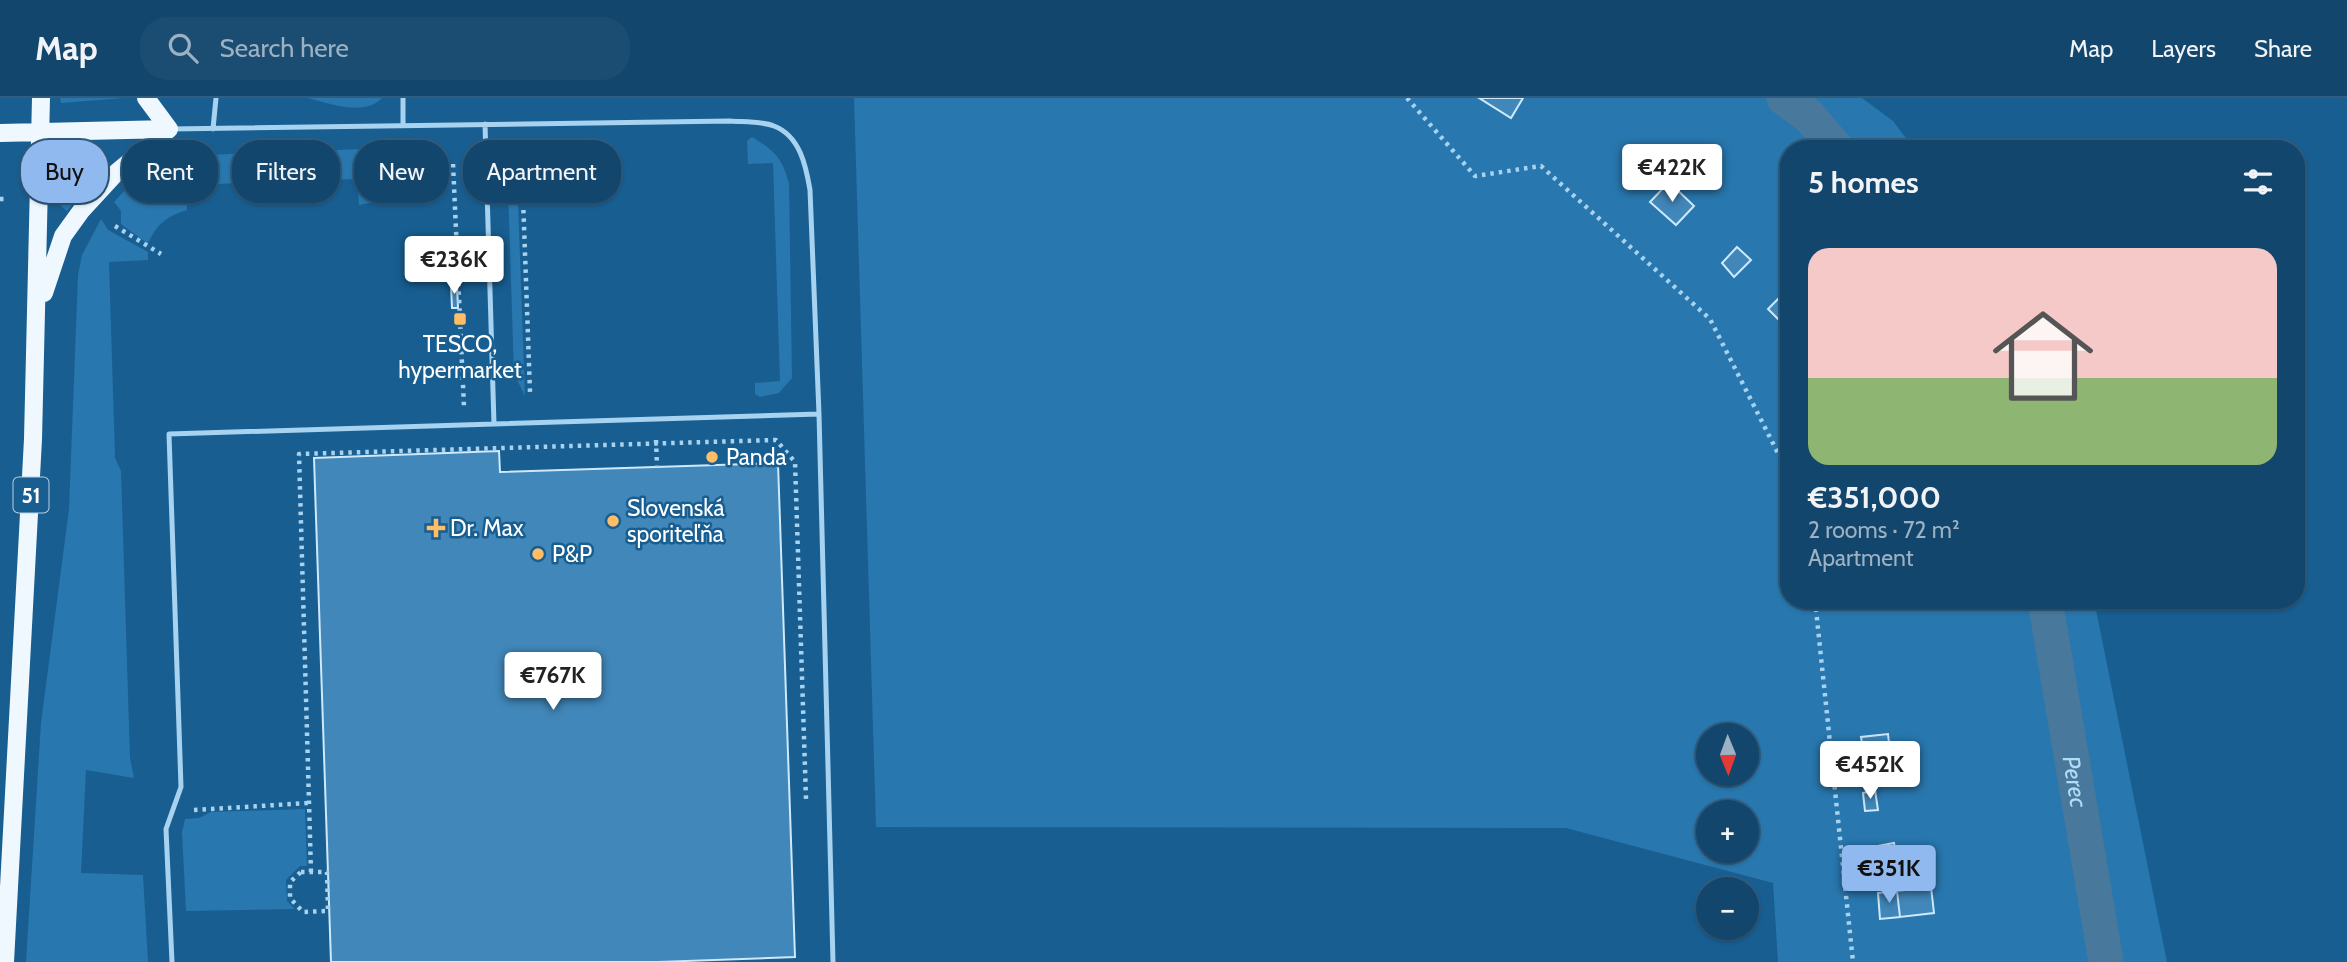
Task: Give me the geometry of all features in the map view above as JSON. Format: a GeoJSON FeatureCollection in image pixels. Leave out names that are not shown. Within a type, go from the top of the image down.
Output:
{"type":"FeatureCollection","features":[{"type":"Feature","properties":{"kind":"main road","name":"51"},"geometry":{"type":"LineString","coordinates":[[5,962],[24,630],[41,98]]}},
{"type":"Feature","properties":{"kind":"main road"},"geometry":{"type":"LineString","coordinates":[[146,98],[169,129]]}},
{"type":"Feature","properties":{"kind":"main road"},"geometry":{"type":"LineString","coordinates":[[0,133],[169,129]]}},
{"type":"Feature","properties":{"kind":"main road"},"geometry":{"type":"LineString","coordinates":[[36,320],[63,236],[81,211],[116,173],[169,129]]}},
{"type":"Feature","properties":{"kind":"lane"},"geometry":{"type":"LineString","coordinates":[[213,129],[216,98]]}},
{"type":"Feature","properties":{"kind":"lane"},"geometry":{"type":"LineString","coordinates":[[403,98],[403,125]]}},
{"type":"Feature","properties":{"kind":"lane"},"geometry":{"type":"LineString","coordinates":[[169,129],[730,121],[774,126],[793,141],[806,164],[810,190],[834,962]]}},
{"type":"Feature","properties":{"kind":"lane"},"geometry":{"type":"LineString","coordinates":[[485,124],[494,424]]}},
{"type":"Feature","properties":{"kind":"lane"},"geometry":{"type":"LineString","coordinates":[[172,962],[166,829],[181,787],[169,434],[819,414]]}},
{"type":"Feature","properties":{"kind":"path"},"geometry":{"type":"LineString","coordinates":[[1407,98],[1475,176],[1541,166],[1710,319],[1780,457]]}},
{"type":"Feature","properties":{"kind":"path"},"geometry":{"type":"LineString","coordinates":[[520,124],[530,392]]}},
{"type":"Feature","properties":{"kind":"path"},"geometry":{"type":"LineString","coordinates":[[453,164],[466,448]]}},
{"type":"Feature","properties":{"kind":"path"},"geometry":{"type":"LineString","coordinates":[[115,226],[162,254]]}},
{"type":"Feature","properties":{"kind":"path"},"geometry":{"type":"LineString","coordinates":[[656,419],[657,467]]}},
{"type":"Feature","properties":{"kind":"path"},"geometry":{"type":"LineString","coordinates":[[311,872],[299,453],[776,439],[795,462],[806,809]]}},
{"type":"Feature","properties":{"kind":"path"},"geometry":{"type":"LineString","coordinates":[[1816,609],[1853,962]]}},
{"type":"Feature","properties":{"kind":"path"},"geometry":{"type":"LineString","coordinates":[[173,811],[309,803]]}},
{"type":"Feature","properties":{"kind":"path"},"geometry":{"type":"LineString","coordinates":[[301,872],[311,872],[327,872],[328,911],[303,912],[290,898],[290,882],[301,872]]}},
{"type":"Feature","properties":{"kind":"shaded area"},"geometry":{"type":"Polygon","coordinates":[[[60,98],[124,98],[61,103],[60,98]]]}},
{"type":"Feature","properties":{"kind":"shaded area"},"geometry":{"type":"Polygon","coordinates":[[[307,98],[382,98],[375,104],[356,108],[307,98]]]}},
{"type":"Feature","properties":{"kind":"shaded area"},"geometry":{"type":"Polygon","coordinates":[[[854,98],[1862,98],[1893,121],[1907,140],[1780,140],[1780,609],[2096,609],[2167,962],[1778,962],[1773,883],[1759,877],[1698,863],[1759,863],[1759,800],[1696,800],[1696,863],[1566,828],[876,827],[854,98]]]}},
{"type":"Feature","properties":{"kind":"shaded area"},"geometry":{"type":"Polygon","coordinates":[[[752,137],[776,156],[784,168],[789,184],[792,378],[779,393],[760,397],[755,394],[755,383],[780,381],[773,163],[748,164],[747,141],[752,137]]]}},
{"type":"Feature","properties":{"kind":"shaded area"},"geometry":{"type":"Polygon","coordinates":[[[354,149],[354,179],[340,180],[340,150],[354,149]]]}},
{"type":"Feature","properties":{"kind":"shaded area"},"geometry":{"type":"Polygon","coordinates":[[[232,154],[232,183],[218,184],[218,155],[232,154]]]}},
{"type":"Feature","properties":{"kind":"shaded area"},"geometry":{"type":"Polygon","coordinates":[[[122,194],[122,203],[187,203],[187,210],[163,222],[148,244],[121,224],[121,211],[114,202],[122,194]]]}},
{"type":"Feature","properties":{"kind":"shaded area"},"geometry":{"type":"Polygon","coordinates":[[[61,203],[73,203],[67,211],[61,203]]]}},
{"type":"Feature","properties":{"kind":"shaded area"},"geometry":{"type":"Polygon","coordinates":[[[508,203],[518,203],[525,396],[514,374],[508,203]]]}},
{"type":"Feature","properties":{"kind":"shaded area"},"geometry":{"type":"Polygon","coordinates":[[[101,219],[108,230],[148,252],[148,260],[109,262],[115,458],[121,471],[130,758],[134,778],[86,770],[81,873],[143,875],[148,962],[26,962],[41,723],[69,509],[78,275],[82,255],[101,219]]]}},
{"type":"Feature","properties":{"kind":"shaded area"},"geometry":{"type":"Polygon","coordinates":[[[305,809],[307,866],[300,866],[286,880],[287,901],[295,909],[186,911],[182,832],[185,819],[199,818],[211,812],[305,809]]]}},
{"type":"Feature","properties":{"kind":"building"},"geometry":{"type":"Polygon","coordinates":[[[1479,98],[1523,98],[1511,118],[1479,98]]]}},
{"type":"Feature","properties":{"kind":"building"},"geometry":{"type":"Polygon","coordinates":[[[1669,182],[1694,206],[1676,225],[1650,202],[1669,182]]]}},
{"type":"Feature","properties":{"kind":"building"},"geometry":{"type":"Polygon","coordinates":[[[1737,247],[1751,260],[1734,277],[1722,263],[1737,247]]]}},
{"type":"Feature","properties":{"kind":"building"},"geometry":{"type":"Polygon","coordinates":[[[451,285],[457,285],[458,308],[452,308],[451,285]]]}},
{"type":"Feature","properties":{"kind":"building"},"geometry":{"type":"Polygon","coordinates":[[[1780,297],[1780,321],[1768,309],[1780,297]]]}},
{"type":"Feature","properties":{"kind":"building"},"geometry":{"type":"Polygon","coordinates":[[[499,451],[500,472],[778,463],[795,957],[658,962],[331,962],[314,458],[499,451]]]}},
{"type":"Feature","properties":{"kind":"building"},"geometry":{"type":"Polygon","coordinates":[[[1888,734],[1890,753],[1864,755],[1861,737],[1888,734]]]}},
{"type":"Feature","properties":{"kind":"building"},"geometry":{"type":"Polygon","coordinates":[[[1875,790],[1878,810],[1865,811],[1863,793],[1875,790]]]}},
{"type":"Feature","properties":{"kind":"building"},"geometry":{"type":"Polygon","coordinates":[[[1894,843],[1897,862],[1874,865],[1872,847],[1894,843]]]}},
{"type":"Feature","properties":{"kind":"building"},"geometry":{"type":"Polygon","coordinates":[[[1931,887],[1934,913],[1900,917],[1897,891],[1931,887]]]}},
{"type":"Feature","properties":{"kind":"building"},"geometry":{"type":"Polygon","coordinates":[[[1897,891],[1900,917],[1880,919],[1878,893],[1897,891]]]}},
{"type":"Feature","properties":{"kind":"waterway","name":"Perec"},"geometry":{"type":"LineString","coordinates":[[1784,98],[1809,116],[1829,140]]}},
{"type":"Feature","properties":{"kind":"waterway","name":"Perec"},"geometry":{"type":"LineString","coordinates":[[2047,609],[2106,962]]}},
{"type":"Feature","properties":{"kind":"place","name":"TESCO, hypermarket"},"geometry":{"type":"Point","coordinates":[460,319]}},
{"type":"Feature","properties":{"kind":"place","name":"Panda"},"geometry":{"type":"Point","coordinates":[712,457]}},
{"type":"Feature","properties":{"kind":"place","name":"Slovenská sporiteľňa"},"geometry":{"type":"Point","coordinates":[613,521]}},
{"type":"Feature","properties":{"kind":"place","name":"Dr. Max"},"geometry":{"type":"Point","coordinates":[436,528]}},
{"type":"Feature","properties":{"kind":"place","name":"P&P"},"geometry":{"type":"Point","coordinates":[538,554]}}]}
